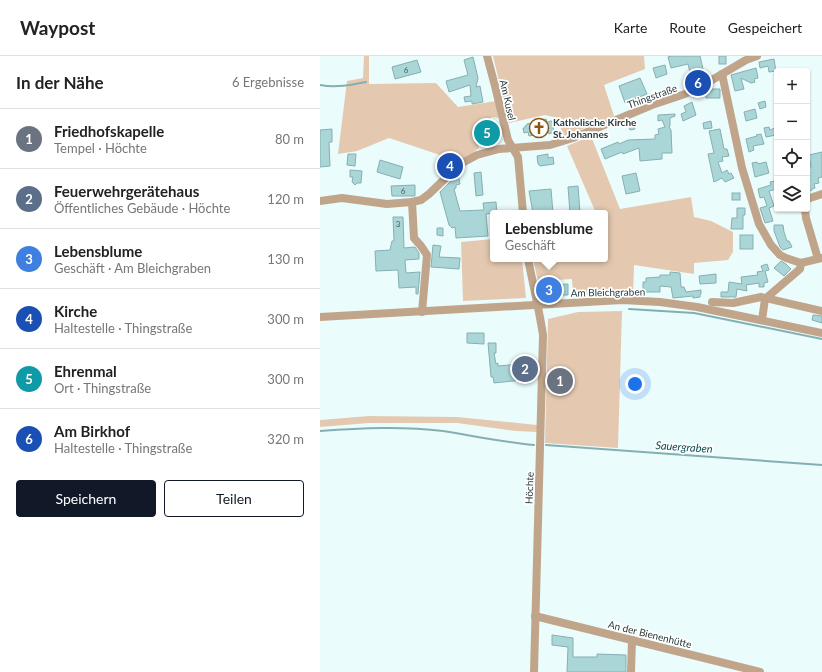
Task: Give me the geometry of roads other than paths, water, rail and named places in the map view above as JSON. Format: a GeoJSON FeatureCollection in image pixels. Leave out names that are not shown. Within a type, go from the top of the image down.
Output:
{"type":"FeatureCollection","features":[{"type":"Feature","properties":{"kind":"street","name":"Am Kusel"},"geometry":{"type":"LineString","coordinates":[[487,56],[508,140],[518,157],[523,210]]}},
{"type":"Feature","properties":{"kind":"street","name":"Thingstraße"},"geometry":{"type":"LineString","coordinates":[[320,201],[342,198],[387,204],[420,200],[429,194],[464,162],[483,153],[498,149],[550,145],[573,138],[652,105],[700,88],[746,60],[757,56]]}},
{"type":"Feature","properties":{"kind":"street"},"geometry":{"type":"LineString","coordinates":[[722,74],[742,168],[759,224],[771,246],[780,255],[801,263],[820,258],[805,212]]}},
{"type":"Feature","properties":{"kind":"street"},"geometry":{"type":"LineString","coordinates":[[810,198],[822,194]]}},
{"type":"Feature","properties":{"kind":"street"},"geometry":{"type":"LineString","coordinates":[[412,202],[414,238],[427,255],[422,312]]}},
{"type":"Feature","properties":{"kind":"street","name":"Höchte"},"geometry":{"type":"LineString","coordinates":[[529,262],[543,335],[534,672]]}},
{"type":"Feature","properties":{"kind":"street"},"geometry":{"type":"LineString","coordinates":[[762,320],[765,299],[800,269],[801,263]]}},
{"type":"Feature","properties":{"kind":"street"},"geometry":{"type":"LineString","coordinates":[[712,302],[733,303],[761,297],[822,311]]}},
{"type":"Feature","properties":{"kind":"street","name":"Am Bleichgraben"},"geometry":{"type":"LineString","coordinates":[[320,317],[622,300],[660,302],[697,307],[822,333]]}},
{"type":"Feature","properties":{"kind":"street","name":"An der Bienenhütte"},"geometry":{"type":"LineString","coordinates":[[535,616],[760,672]]}},
{"type":"Feature","properties":{"kind":"street"},"geometry":{"type":"LineString","coordinates":[[631,672],[632,640]]}},
{"type":"Feature","properties":{"kind":"waterway"},"geometry":{"type":"LineString","coordinates":[[320,85],[338,86],[366,82]]}},
{"type":"Feature","properties":{"kind":"waterway"},"geometry":{"type":"LineString","coordinates":[[629,309],[694,313],[822,339]]}},
{"type":"Feature","properties":{"kind":"waterway","name":"Sauergraben"},"geometry":{"type":"LineString","coordinates":[[320,431],[382,428],[428,429],[534,445]]}},
{"type":"Feature","properties":{"kind":"waterway","name":"Sauergraben"},"geometry":{"type":"LineString","coordinates":[[546,445],[822,465]]}},
{"type":"Feature","properties":{"kind":"place","name":"Am Birkhof"},"geometry":{"type":"Point","coordinates":[698,83]}},
{"type":"Feature","properties":{"kind":"place","name":"Katholische Kirche St. Johannes"},"geometry":{"type":"Point","coordinates":[539,128]}},
{"type":"Feature","properties":{"kind":"place","name":"Ehrenmal"},"geometry":{"type":"Point","coordinates":[487,133]}},
{"type":"Feature","properties":{"kind":"place","name":"Kirche"},"geometry":{"type":"Point","coordinates":[450,166]}},
{"type":"Feature","properties":{"kind":"place","name":"Lebensblume"},"geometry":{"type":"Point","coordinates":[549,290]}},
{"type":"Feature","properties":{"kind":"place","name":"Feuerwehrgerätehaus"},"geometry":{"type":"Point","coordinates":[525,369]}},
{"type":"Feature","properties":{"kind":"place","name":"Friedhofskapelle"},"geometry":{"type":"Point","coordinates":[560,381]}}]}
